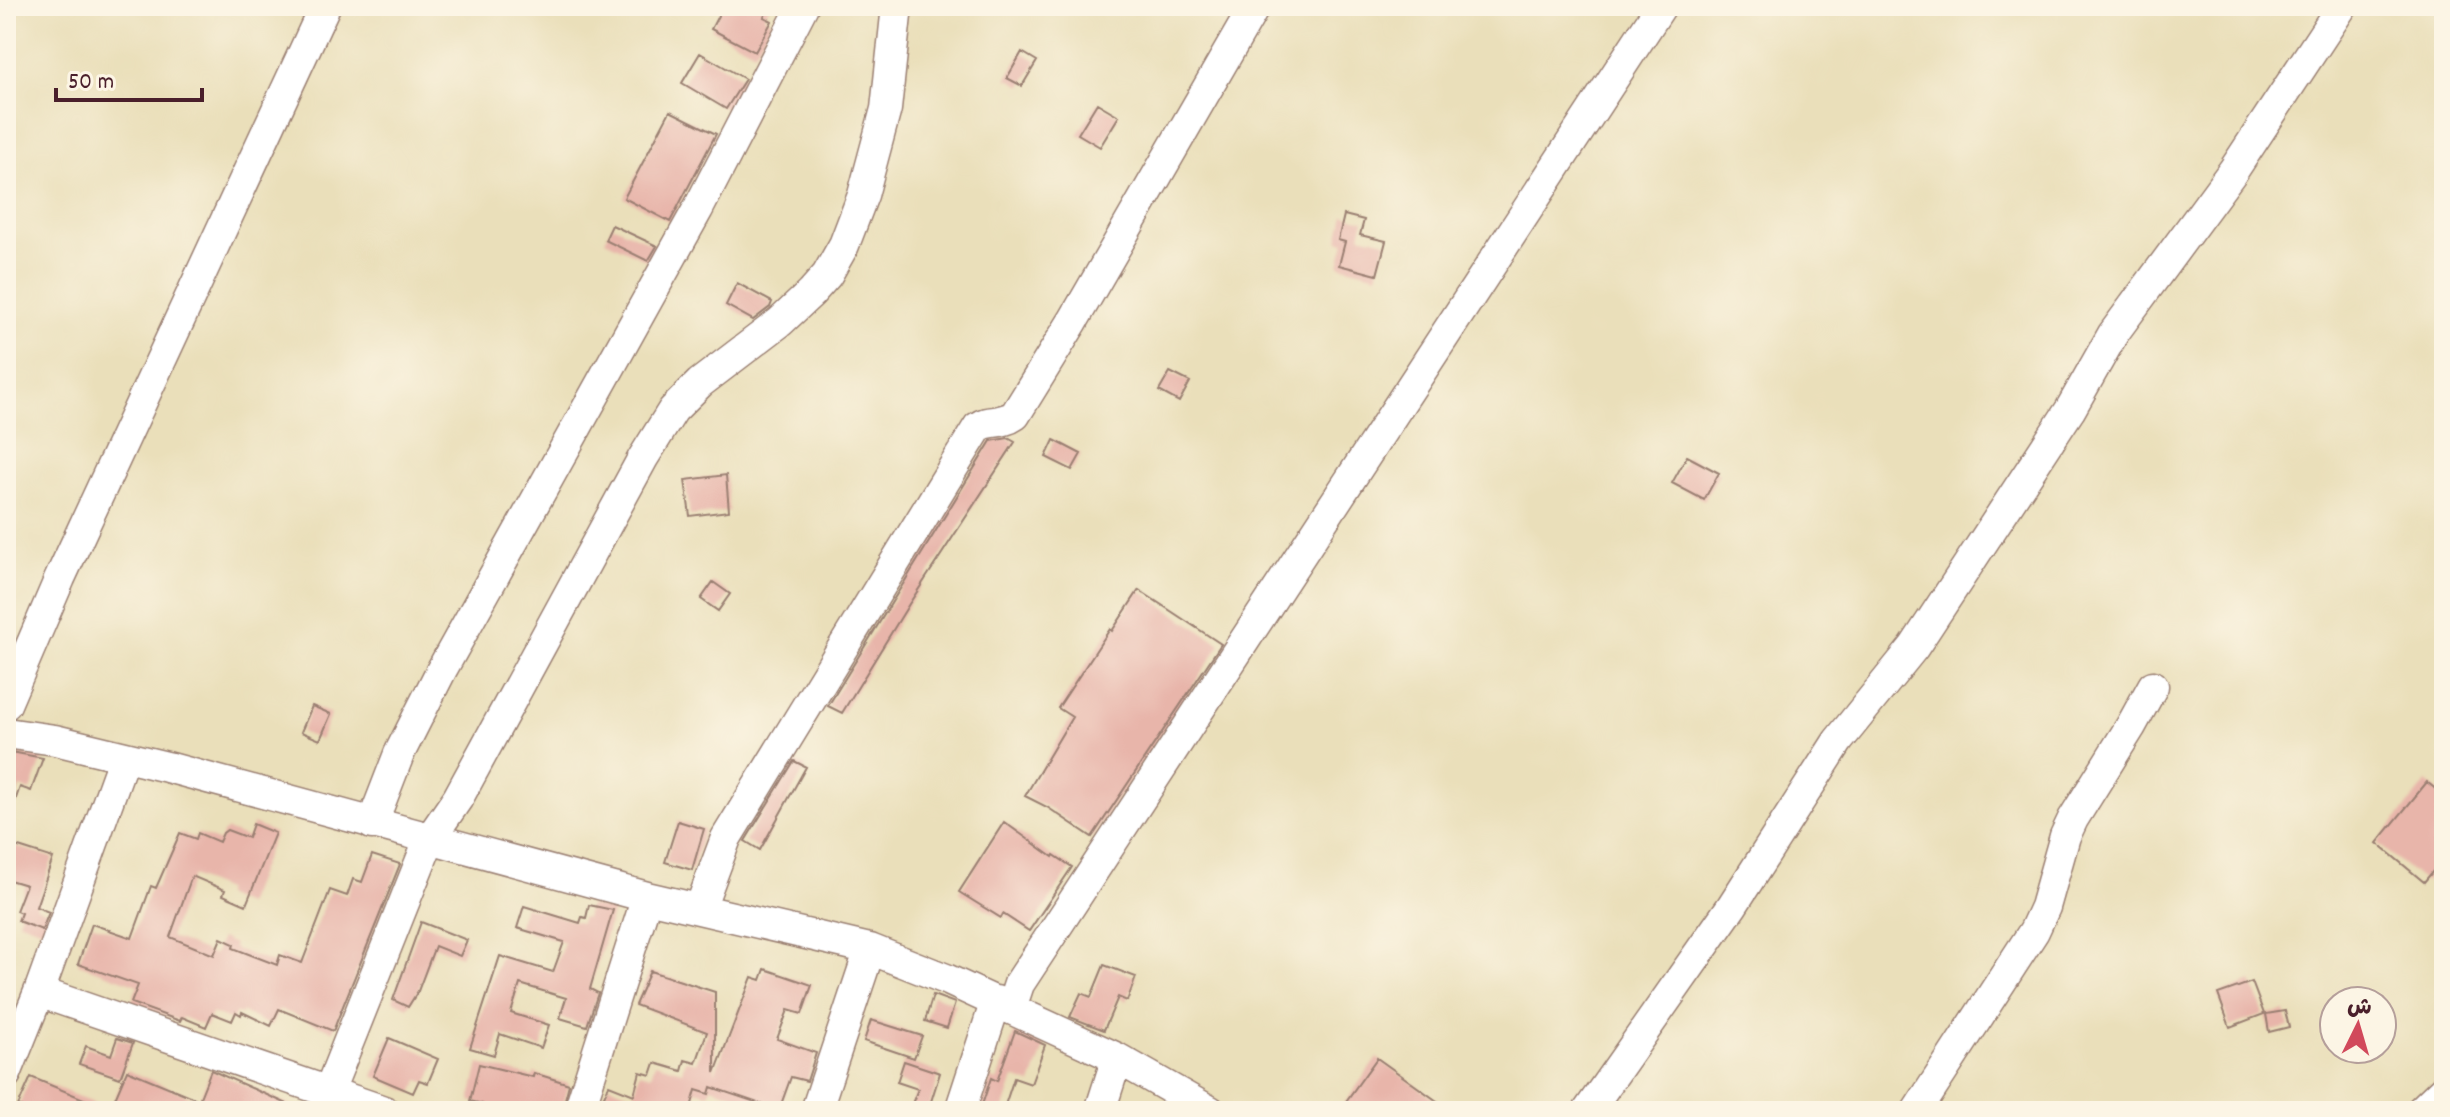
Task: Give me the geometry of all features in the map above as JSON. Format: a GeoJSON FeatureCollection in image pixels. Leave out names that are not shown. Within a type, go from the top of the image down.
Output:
{"type":"FeatureCollection","features":[{"type":"Feature","properties":{"kind":"street"},"geometry":{"type":"LineString","coordinates":[[6,704],[60,578],[167,353],[325,6]]}},
{"type":"Feature","properties":{"kind":"street"},"geometry":{"type":"LineString","coordinates":[[372,824],[399,754],[441,671],[698,209],[803,6]]}},
{"type":"Feature","properties":{"kind":"street"},"geometry":{"type":"LineString","coordinates":[[325,1101],[429,840],[458,798],[643,458],[673,410],[700,383],[780,322],[811,293],[827,275],[844,245],[863,195],[886,109],[897,6]]}},
{"type":"Feature","properties":{"kind":"street"},"geometry":{"type":"LineString","coordinates":[[700,908],[726,838],[905,544],[978,427],[983,423],[1006,421],[1015,415],[1073,321],[1255,6]]}},
{"type":"Feature","properties":{"kind":"street"},"geometry":{"type":"LineString","coordinates":[[960,1111],[1003,1005],[1661,6]]}},
{"type":"Feature","properties":{"kind":"street"},"geometry":{"type":"LineString","coordinates":[[1588,1111],[1732,906],[1838,741],[1922,636],[2070,410],[2105,347],[2233,171],[2342,6]]}},
{"type":"Feature","properties":{"kind":"street"},"geometry":{"type":"LineString","coordinates":[[1917,1111],[2034,931],[2045,907],[2065,836],[2073,819],[2153,686]]}},
{"type":"Feature","properties":{"kind":"street"},"geometry":{"type":"LineString","coordinates":[[6,733],[55,740],[124,757],[647,897],[870,949],[1003,1005],[1117,1058],[1210,1111]]}},
{"type":"Feature","properties":{"kind":"street"},"geometry":{"type":"LineString","coordinates":[[6,1074],[124,757]]}},
{"type":"Feature","properties":{"kind":"street"},"geometry":{"type":"LineString","coordinates":[[579,1111],[647,897]]}},
{"type":"Feature","properties":{"kind":"street"},"geometry":{"type":"LineString","coordinates":[[816,1111],[870,949]]}},
{"type":"Feature","properties":{"kind":"street"},"geometry":{"type":"LineString","coordinates":[[39,992],[325,1101],[384,1111]]}},
{"type":"Feature","properties":{"kind":"street"},"geometry":{"type":"LineString","coordinates":[[1100,1111],[1117,1058]]}},
{"type":"Feature","properties":{"kind":"street"},"geometry":{"type":"LineString","coordinates":[[2421,1111],[2444,1089]]}},
{"type":"Feature","properties":{"kind":"building"},"geometry":{"type":"Polygon","coordinates":[[[723,6],[770,6],[764,17],[772,21],[755,52],[711,29],[723,6]]]}},
{"type":"Feature","properties":{"kind":"building"},"geometry":{"type":"Polygon","coordinates":[[[1022,52],[1037,61],[1022,86],[1007,78],[1022,52]]]}},
{"type":"Feature","properties":{"kind":"building"},"geometry":{"type":"Polygon","coordinates":[[[700,53],[745,79],[726,109],[682,83],[700,53]]]}},
{"type":"Feature","properties":{"kind":"building"},"geometry":{"type":"Polygon","coordinates":[[[1097,103],[1119,116],[1100,147],[1078,134],[1097,103]]]}},
{"type":"Feature","properties":{"kind":"building"},"geometry":{"type":"Polygon","coordinates":[[[670,111],[716,134],[670,222],[624,198],[670,111]]]}},
{"type":"Feature","properties":{"kind":"building"},"geometry":{"type":"Polygon","coordinates":[[[1344,215],[1364,220],[1360,235],[1386,241],[1377,275],[1339,265],[1345,242],[1338,240],[1344,215]]]}},
{"type":"Feature","properties":{"kind":"building"},"geometry":{"type":"Polygon","coordinates":[[[612,225],[657,246],[648,261],[605,240],[612,225]]]}},
{"type":"Feature","properties":{"kind":"building"},"geometry":{"type":"Polygon","coordinates":[[[737,283],[772,302],[770,307],[753,320],[726,305],[737,283]]]}},
{"type":"Feature","properties":{"kind":"building"},"geometry":{"type":"Polygon","coordinates":[[[1170,372],[1190,382],[1179,402],[1159,391],[1170,372]]]}},
{"type":"Feature","properties":{"kind":"building"},"geometry":{"type":"Polygon","coordinates":[[[1008,438],[1015,442],[842,713],[828,706],[991,441],[1008,438]]]}},
{"type":"Feature","properties":{"kind":"building"},"geometry":{"type":"Polygon","coordinates":[[[1054,440],[1081,454],[1072,470],[1046,457],[1054,440]]]}},
{"type":"Feature","properties":{"kind":"building"},"geometry":{"type":"Polygon","coordinates":[[[1687,456],[1719,473],[1704,500],[1672,483],[1687,456]]]}},
{"type":"Feature","properties":{"kind":"building"},"geometry":{"type":"Polygon","coordinates":[[[726,475],[729,511],[690,516],[685,480],[726,475]]]}},
{"type":"Feature","properties":{"kind":"building"},"geometry":{"type":"Polygon","coordinates":[[[713,582],[730,594],[718,611],[701,599],[713,582]]]}},
{"type":"Feature","properties":{"kind":"building"},"geometry":{"type":"Polygon","coordinates":[[[1139,590],[1221,644],[1092,837],[1025,796],[1072,717],[1058,708],[1139,590]]]}},
{"type":"Feature","properties":{"kind":"building"},"geometry":{"type":"Polygon","coordinates":[[[312,706],[331,714],[320,740],[301,732],[312,706]]]}},
{"type":"Feature","properties":{"kind":"building"},"geometry":{"type":"Polygon","coordinates":[[[6,751],[43,758],[31,791],[20,787],[8,821],[6,820],[6,751]]]}},
{"type":"Feature","properties":{"kind":"building"},"geometry":{"type":"Polygon","coordinates":[[[794,761],[806,767],[760,850],[745,841],[794,761]]]}},
{"type":"Feature","properties":{"kind":"building"},"geometry":{"type":"Polygon","coordinates":[[[2427,782],[2444,796],[2444,858],[2424,882],[2377,843],[2427,782]]]}},
{"type":"Feature","properties":{"kind":"building"},"geometry":{"type":"Polygon","coordinates":[[[678,821],[704,829],[692,870],[665,862],[678,821]]]}},
{"type":"Feature","properties":{"kind":"building"},"geometry":{"type":"Polygon","coordinates":[[[1004,822],[1072,867],[1029,931],[959,892],[1004,822]]]}},
{"type":"Feature","properties":{"kind":"building"},"geometry":{"type":"Polygon","coordinates":[[[253,824],[275,833],[246,905],[223,895],[225,890],[192,876],[170,937],[214,955],[221,938],[234,944],[233,948],[277,965],[280,955],[302,963],[330,890],[347,896],[353,879],[362,882],[372,855],[400,864],[333,1031],[279,1009],[271,1026],[242,1012],[241,1015],[236,1012],[232,1021],[212,1013],[206,1027],[182,1017],[180,1021],[131,1003],[138,985],[78,964],[92,924],[132,938],[151,886],[156,888],[180,833],[196,839],[198,833],[219,842],[227,830],[248,838],[253,824]]]}},
{"type":"Feature","properties":{"kind":"building"},"geometry":{"type":"Polygon","coordinates":[[[6,843],[53,858],[36,907],[49,912],[42,930],[18,921],[21,913],[16,911],[26,885],[6,879],[6,843]]]}},
{"type":"Feature","properties":{"kind":"building"},"geometry":{"type":"Polygon","coordinates":[[[589,905],[613,910],[590,989],[598,993],[587,1026],[560,1018],[566,998],[520,984],[511,1013],[549,1025],[541,1048],[500,1034],[494,1055],[470,1048],[500,956],[553,972],[564,942],[517,928],[524,906],[580,923],[582,917],[586,918],[589,905]]]}},
{"type":"Feature","properties":{"kind":"building"},"geometry":{"type":"Polygon","coordinates":[[[421,922],[467,940],[460,956],[435,946],[418,991],[408,1007],[393,1000],[421,922]]]}},
{"type":"Feature","properties":{"kind":"building"},"geometry":{"type":"Polygon","coordinates":[[[1104,965],[1136,977],[1127,1001],[1118,997],[1104,1030],[1070,1017],[1081,993],[1091,997],[1104,965]]]}},
{"type":"Feature","properties":{"kind":"building"},"geometry":{"type":"Polygon","coordinates":[[[765,969],[812,985],[802,1014],[788,1010],[777,1039],[816,1053],[807,1081],[791,1077],[779,1110],[711,1087],[709,1094],[696,1090],[690,1111],[598,1110],[609,1085],[634,1095],[640,1072],[651,1075],[655,1063],[682,1071],[685,1060],[696,1063],[707,1032],[635,1005],[650,971],[715,992],[715,1073],[752,977],[761,980],[765,969]]]}},
{"type":"Feature","properties":{"kind":"building"},"geometry":{"type":"Polygon","coordinates":[[[2252,982],[2264,1014],[2230,1027],[2218,994],[2252,982]]]}},
{"type":"Feature","properties":{"kind":"building"},"geometry":{"type":"Polygon","coordinates":[[[933,995],[955,1003],[947,1028],[925,1021],[933,995]]]}},
{"type":"Feature","properties":{"kind":"building"},"geometry":{"type":"Polygon","coordinates":[[[2285,1011],[2289,1027],[2269,1032],[2266,1014],[2285,1011]]]}},
{"type":"Feature","properties":{"kind":"building"},"geometry":{"type":"Polygon","coordinates":[[[871,1020],[922,1036],[914,1058],[864,1041],[871,1020]]]}},
{"type":"Feature","properties":{"kind":"building"},"geometry":{"type":"Polygon","coordinates":[[[1015,1031],[1045,1045],[1031,1084],[1014,1078],[1003,1111],[980,1111],[991,1078],[997,1081],[1015,1031]]]}},
{"type":"Feature","properties":{"kind":"building"},"geometry":{"type":"Polygon","coordinates":[[[117,1038],[133,1043],[120,1078],[79,1064],[86,1046],[111,1055],[117,1038]]]}},
{"type":"Feature","properties":{"kind":"building"},"geometry":{"type":"Polygon","coordinates":[[[389,1038],[438,1059],[428,1083],[419,1080],[413,1093],[373,1076],[389,1038]]]}},
{"type":"Feature","properties":{"kind":"building"},"geometry":{"type":"Polygon","coordinates":[[[1377,1058],[1451,1111],[1339,1111],[1377,1058]]]}},
{"type":"Feature","properties":{"kind":"building"},"geometry":{"type":"Polygon","coordinates":[[[904,1061],[940,1073],[928,1111],[909,1111],[918,1089],[897,1082],[904,1061]]]}},
{"type":"Feature","properties":{"kind":"building"},"geometry":{"type":"Polygon","coordinates":[[[479,1064],[533,1077],[534,1073],[569,1084],[562,1111],[479,1111],[482,1104],[470,1101],[479,1064]]]}},
{"type":"Feature","properties":{"kind":"building"},"geometry":{"type":"Polygon","coordinates":[[[127,1070],[199,1100],[211,1070],[303,1111],[30,1111],[18,1106],[31,1077],[110,1110],[127,1070]]]}}]}
